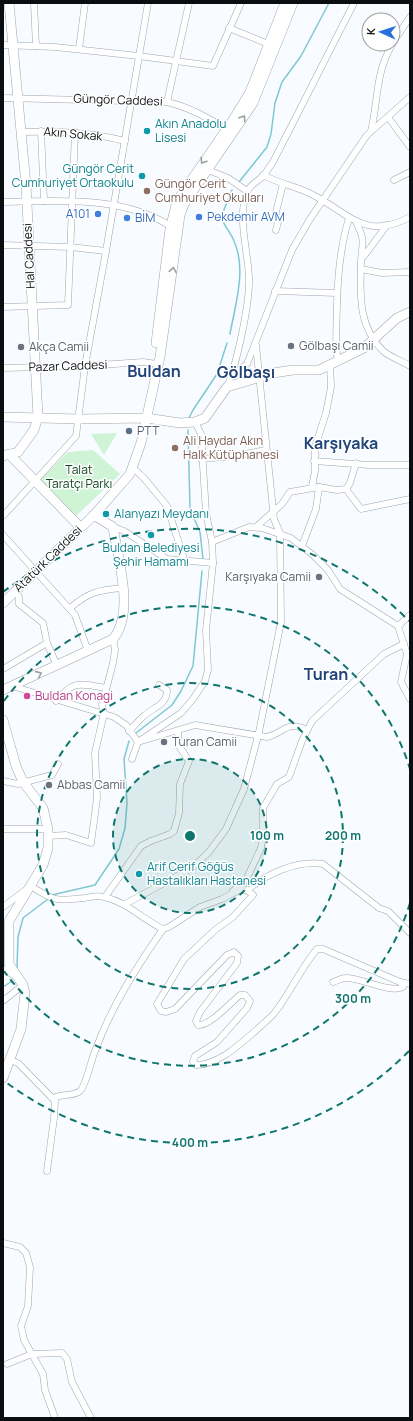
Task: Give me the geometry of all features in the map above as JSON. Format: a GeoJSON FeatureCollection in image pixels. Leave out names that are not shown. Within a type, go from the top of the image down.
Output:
{"type":"FeatureCollection","features":[{"type":"Feature","properties":{"kind":"street"},"geometry":{"type":"LineString","coordinates":[[34,3],[36,46]]}},
{"type":"Feature","properties":{"kind":"street"},"geometry":{"type":"LineString","coordinates":[[79,49],[85,3]]}},
{"type":"Feature","properties":{"kind":"street"},"geometry":{"type":"LineString","coordinates":[[3,516],[76,436],[85,366],[114,206],[148,3]]}},
{"type":"Feature","properties":{"kind":"street"},"geometry":{"type":"LineString","coordinates":[[167,102],[189,3]]}},
{"type":"Feature","properties":{"kind":"street"},"geometry":{"type":"LineString","coordinates":[[3,45],[79,49],[176,60],[213,66],[241,3]]}},
{"type":"Feature","properties":{"kind":"street"},"geometry":{"type":"LineString","coordinates":[[174,229],[177,201],[250,92],[285,3]]}},
{"type":"Feature","properties":{"kind":"street"},"geometry":{"type":"LineString","coordinates":[[174,229],[184,204],[253,103],[293,3]]}},
{"type":"Feature","properties":{"kind":"street"},"geometry":{"type":"LineString","coordinates":[[3,417],[79,419],[146,418],[180,422],[195,422],[205,418],[227,387],[231,377],[247,304],[249,279],[248,258],[244,234],[247,191],[252,184],[264,175],[305,102],[354,3]]}},
{"type":"Feature","properties":{"kind":"street","name":"Hal Caddesi"},"geometry":{"type":"LineString","coordinates":[[6,455],[18,452],[28,441],[34,430],[38,417],[28,245],[27,201],[13,45],[7,4]]}},
{"type":"Feature","properties":{"kind":"street"},"geometry":{"type":"LineString","coordinates":[[371,131],[376,110],[379,84],[386,57],[410,17]]}},
{"type":"Feature","properties":{"kind":"street"},"geometry":{"type":"LineString","coordinates":[[230,28],[268,44]]}},
{"type":"Feature","properties":{"kind":"street"},"geometry":{"type":"LineString","coordinates":[[231,377],[247,364],[256,345],[275,291],[292,250],[322,201],[371,131],[410,97]]}},
{"type":"Feature","properties":{"kind":"street","name":"Güngör Caddesi"},"geometry":{"type":"LineString","coordinates":[[3,98],[132,99],[167,102],[184,106],[202,114],[226,129]]}},
{"type":"Feature","properties":{"kind":"street"},"geometry":{"type":"LineString","coordinates":[[388,117],[410,147]]}},
{"type":"Feature","properties":{"kind":"street"},"geometry":{"type":"LineString","coordinates":[[41,131],[44,201]]}},
{"type":"Feature","properties":{"kind":"street","name":"Akın Sokak"},"geometry":{"type":"LineString","coordinates":[[20,132],[75,132],[95,134],[125,141]]}},
{"type":"Feature","properties":{"kind":"street"},"geometry":{"type":"LineString","coordinates":[[3,307],[68,305],[75,132]]}},
{"type":"Feature","properties":{"kind":"street"},"geometry":{"type":"LineString","coordinates":[[208,170],[228,178],[247,191]]}},
{"type":"Feature","properties":{"kind":"street"},"geometry":{"type":"LineString","coordinates":[[394,180],[410,172]]}},
{"type":"Feature","properties":{"kind":"street"},"geometry":{"type":"LineString","coordinates":[[264,175],[283,184],[310,193],[349,218],[367,226],[387,225],[410,217]]}},
{"type":"Feature","properties":{"kind":"street"},"geometry":{"type":"LineString","coordinates":[[276,230],[279,218],[275,216],[283,184]]}},
{"type":"Feature","properties":{"kind":"street"},"geometry":{"type":"LineString","coordinates":[[3,202],[72,201],[114,206],[149,214],[174,229]]}},
{"type":"Feature","properties":{"kind":"street"},"geometry":{"type":"LineString","coordinates":[[312,487],[315,471],[315,447],[326,413],[331,387],[336,350],[337,293],[343,239],[349,218]]}},
{"type":"Feature","properties":{"kind":"street"},"geometry":{"type":"LineString","coordinates":[[356,222],[362,234],[364,247],[361,259],[360,292],[362,312],[366,325],[384,352],[410,366]]}},
{"type":"Feature","properties":{"kind":"street"},"geometry":{"type":"LineString","coordinates":[[361,259],[387,225]]}},
{"type":"Feature","properties":{"kind":"street","name":"Atatürk Caddesi"},"geometry":{"type":"LineString","coordinates":[[3,604],[80,527],[94,515],[130,474],[141,443],[157,364],[154,356],[174,229]]}},
{"type":"Feature","properties":{"kind":"street"},"geometry":{"type":"LineString","coordinates":[[3,245],[28,245],[106,251]]}},
{"type":"Feature","properties":{"kind":"street"},"geometry":{"type":"LineString","coordinates":[[361,269],[382,273],[410,272]]}},
{"type":"Feature","properties":{"kind":"street"},"geometry":{"type":"LineString","coordinates":[[275,291],[337,293]]}},
{"type":"Feature","properties":{"kind":"street"},"geometry":{"type":"LineString","coordinates":[[227,387],[259,376],[293,370],[319,370],[364,348],[397,318],[410,312]]}},
{"type":"Feature","properties":{"kind":"street"},"geometry":{"type":"LineString","coordinates":[[125,904],[192,868],[208,854],[226,829],[244,789],[257,737],[281,622],[280,533],[274,519],[256,345]]}},
{"type":"Feature","properties":{"kind":"street","name":"Pazar Caddesi"},"geometry":{"type":"LineString","coordinates":[[3,368],[85,366],[143,362],[157,364]]}},
{"type":"Feature","properties":{"kind":"street"},"geometry":{"type":"LineString","coordinates":[[132,759],[138,742],[181,713],[193,700],[205,681],[208,670],[207,623],[213,563],[212,542],[206,513],[201,458],[201,434],[195,422]]}},
{"type":"Feature","properties":{"kind":"street"},"geometry":{"type":"LineString","coordinates":[[201,458],[235,456],[266,450]]}},
{"type":"Feature","properties":{"kind":"street"},"geometry":{"type":"LineString","coordinates":[[6,455],[35,481],[80,527]]}},
{"type":"Feature","properties":{"kind":"street"},"geometry":{"type":"LineString","coordinates":[[314,461],[356,464],[410,465]]}},
{"type":"Feature","properties":{"kind":"street"},"geometry":{"type":"LineString","coordinates":[[256,527],[282,504],[290,492],[312,487],[337,490],[346,489],[350,483],[356,464]]}},
{"type":"Feature","properties":{"kind":"street"},"geometry":{"type":"LineString","coordinates":[[132,467],[143,476],[167,506],[185,562]]}},
{"type":"Feature","properties":{"kind":"street"},"geometry":{"type":"LineString","coordinates":[[302,546],[316,509],[319,487]]}},
{"type":"Feature","properties":{"kind":"street"},"geometry":{"type":"LineString","coordinates":[[346,489],[361,509],[410,499]]}},
{"type":"Feature","properties":{"kind":"street"},"geometry":{"type":"LineString","coordinates":[[94,515],[113,527],[124,530],[167,559],[185,562],[213,563]]}},
{"type":"Feature","properties":{"kind":"street"},"geometry":{"type":"LineString","coordinates":[[7,688],[113,639],[120,631],[124,604],[123,588],[113,527]]}},
{"type":"Feature","properties":{"kind":"street"},"geometry":{"type":"LineString","coordinates":[[212,542],[250,527],[256,527],[280,533],[302,546],[328,570],[340,589],[398,626],[408,655],[401,682],[410,699]]}},
{"type":"Feature","properties":{"kind":"street"},"geometry":{"type":"LineString","coordinates":[[3,535],[70,608],[78,622],[88,651]]}},
{"type":"Feature","properties":{"kind":"street"},"geometry":{"type":"LineString","coordinates":[[70,608],[90,593],[101,590],[123,588]]}},
{"type":"Feature","properties":{"kind":"street"},"geometry":{"type":"LineString","coordinates":[[15,592],[20,597],[19,604],[43,623],[47,642],[57,666]]}},
{"type":"Feature","properties":{"kind":"street"},"geometry":{"type":"LineString","coordinates":[[398,626],[410,615]]}},
{"type":"Feature","properties":{"kind":"street"},"geometry":{"type":"LineString","coordinates":[[3,829],[48,832],[66,835],[91,843],[97,798],[95,753],[104,714],[102,705],[113,663],[115,650],[113,639]]}},
{"type":"Feature","properties":{"kind":"street"},"geometry":{"type":"LineString","coordinates":[[3,669],[47,642]]}},
{"type":"Feature","properties":{"kind":"street"},"geometry":{"type":"LineString","coordinates":[[227,896],[246,880],[261,848],[264,834],[263,808],[277,784],[289,777],[307,730],[312,721],[324,711],[360,674],[384,654],[404,644]]}},
{"type":"Feature","properties":{"kind":"street"},"geometry":{"type":"LineString","coordinates":[[56,701],[67,688],[74,685],[106,688]]}},
{"type":"Feature","properties":{"kind":"street"},"geometry":{"type":"LineString","coordinates":[[129,731],[146,714],[160,705],[167,697],[167,690],[159,685]]}},
{"type":"Feature","properties":{"kind":"street"},"geometry":{"type":"LineString","coordinates":[[7,688],[114,717],[126,725],[138,742]]}},
{"type":"Feature","properties":{"kind":"street"},"geometry":{"type":"LineString","coordinates":[[3,720],[16,766],[23,782],[42,808],[48,832],[48,848],[43,864],[9,921],[9,964],[20,981],[25,993],[20,1028],[3,1078]]}},
{"type":"Feature","properties":{"kind":"street"},"geometry":{"type":"LineString","coordinates":[[138,742],[195,725],[257,737],[276,735],[290,725],[296,725],[307,730]]}},
{"type":"Feature","properties":{"kind":"street"},"geometry":{"type":"LineString","coordinates":[[105,897],[141,846],[174,831],[179,813],[180,784],[189,761],[179,746],[178,730]]}},
{"type":"Feature","properties":{"kind":"street"},"geometry":{"type":"LineString","coordinates":[[3,781],[18,784],[52,776],[58,764]]}},
{"type":"Feature","properties":{"kind":"street"},"geometry":{"type":"LineString","coordinates":[[54,1098],[76,1093],[82,1088],[98,1042],[132,973],[163,929],[169,927],[200,907],[239,890],[246,890],[262,877],[286,869],[313,863],[323,864],[374,904],[388,911],[410,933]]}},
{"type":"Feature","properties":{"kind":"street"},"geometry":{"type":"LineString","coordinates":[[30,886],[49,898],[59,901],[101,896],[105,897],[125,904],[163,929]]}},
{"type":"Feature","properties":{"kind":"street"},"geometry":{"type":"LineString","coordinates":[[3,907],[30,886]]}},
{"type":"Feature","properties":{"kind":"street"},"geometry":{"type":"LineString","coordinates":[[246,890],[252,895],[233,917],[215,930],[184,959],[157,1004],[161,1011],[166,1012],[175,1009],[227,955],[234,952],[238,956],[237,963],[200,1012],[196,1021],[198,1025],[203,1025],[240,995],[245,995],[250,1001],[247,1008],[217,1042],[195,1056],[193,1062],[196,1065],[203,1065],[225,1055],[275,1013],[293,987],[308,959],[317,949],[323,949],[400,982],[410,984]]}},
{"type":"Feature","properties":{"kind":"street"},"geometry":{"type":"LineString","coordinates":[[3,969],[20,981]]}},
{"type":"Feature","properties":{"kind":"street"},"geometry":{"type":"LineString","coordinates":[[333,982],[343,978],[355,978],[399,989],[402,987],[400,982]]}},
{"type":"Feature","properties":{"kind":"street"},"geometry":{"type":"LineString","coordinates":[[3,1001],[20,981]]}},
{"type":"Feature","properties":{"kind":"street"},"geometry":{"type":"LineString","coordinates":[[10,1059],[19,1064],[54,1098],[56,1104],[47,1171]]}},
{"type":"Feature","properties":{"kind":"street"},"geometry":{"type":"LineString","coordinates":[[3,1243],[20,1247],[26,1253],[30,1266],[28,1306],[21,1326],[24,1340],[43,1374],[45,1390],[55,1418]]}},
{"type":"Feature","properties":{"kind":"street"},"geometry":{"type":"LineString","coordinates":[[7,1364],[32,1354],[58,1352],[66,1356],[72,1382],[91,1418]]}},
{"type":"Feature","properties":{"kind":"green space"},"geometry":{"type":"Polygon","coordinates":[[[117,433],[104,455],[91,434],[117,433]]]}},
{"type":"Feature","properties":{"kind":"green space","name":"Talat Taratçı Parkı"},"geometry":{"type":"Polygon","coordinates":[[[93,450],[120,474],[76,516],[39,481],[68,452],[93,450]]]}},
{"type":"Feature","properties":{"kind":"waterway"},"geometry":{"type":"LineString","coordinates":[[239,182],[267,147],[271,134],[275,103],[282,82],[301,56],[329,3]]}},
{"type":"Feature","properties":{"kind":"waterway"},"geometry":{"type":"LineString","coordinates":[[230,334],[239,288],[240,264],[234,241],[221,217],[232,190]]}},
{"type":"Feature","properties":{"kind":"waterway"},"geometry":{"type":"LineString","coordinates":[[189,418],[217,374],[227,343]]}},
{"type":"Feature","properties":{"kind":"waterway"},"geometry":{"type":"LineString","coordinates":[[188,430],[190,509],[200,532],[203,559]]}},
{"type":"Feature","properties":{"kind":"waterway"},"geometry":{"type":"LineString","coordinates":[[136,733],[172,705],[181,691],[193,666],[202,571]]}},
{"type":"Feature","properties":{"kind":"waterway"},"geometry":{"type":"LineString","coordinates":[[52,895],[95,885],[119,849],[125,828],[127,803],[124,759],[129,741]]}},
{"type":"Feature","properties":{"kind":"waterway"},"geometry":{"type":"LineString","coordinates":[[17,968],[18,937],[23,918],[48,899]]}},
{"type":"Feature","properties":{"kind":"waterway"},"geometry":{"type":"LineString","coordinates":[[3,987],[12,981]]}},
{"type":"Feature","properties":{"kind":"place","name":"Akın Anadolu Lisesi"},"geometry":{"type":"Point","coordinates":[147,131]}},
{"type":"Feature","properties":{"kind":"place","name":"Güngör Cerit Cumhuriyet Ortaokulu"},"geometry":{"type":"Point","coordinates":[142,176]}},
{"type":"Feature","properties":{"kind":"place","name":"Güngör Cerit Cumhuriyet Okulları"},"geometry":{"type":"Point","coordinates":[147,191]}},
{"type":"Feature","properties":{"kind":"place","name":"A101"},"geometry":{"type":"Point","coordinates":[98,214]}},
{"type":"Feature","properties":{"kind":"place","name":"Pekdemir AVM"},"geometry":{"type":"Point","coordinates":[199,217]}},
{"type":"Feature","properties":{"kind":"place","name":"BİM"},"geometry":{"type":"Point","coordinates":[127,218]}},
{"type":"Feature","properties":{"kind":"place","name":"Gölbaşı Camii"},"geometry":{"type":"Point","coordinates":[291,346]}},
{"type":"Feature","properties":{"kind":"place","name":"Akça Camii"},"geometry":{"type":"Point","coordinates":[21,347]}},
{"type":"Feature","properties":{"kind":"place","name":"PTT"},"geometry":{"type":"Point","coordinates":[129,431]}},
{"type":"Feature","properties":{"kind":"place","name":"Ali Haydar Akın Halk Kütüphanesi"},"geometry":{"type":"Point","coordinates":[175,448]}},
{"type":"Feature","properties":{"kind":"place","name":"Alanyazı Meydanı"},"geometry":{"type":"Point","coordinates":[106,514]}},
{"type":"Feature","properties":{"kind":"place","name":"Buldan Belediyesi Şehir Hamamı"},"geometry":{"type":"Point","coordinates":[151,535]}},
{"type":"Feature","properties":{"kind":"place","name":"Karşıyaka Camii"},"geometry":{"type":"Point","coordinates":[319,577]}},
{"type":"Feature","properties":{"kind":"place","name":"Buldan Konagi"},"geometry":{"type":"Point","coordinates":[27,696]}},
{"type":"Feature","properties":{"kind":"place","name":"Turan Camii"},"geometry":{"type":"Point","coordinates":[164,742]}},
{"type":"Feature","properties":{"kind":"place","name":"Abbas Camii"},"geometry":{"type":"Point","coordinates":[49,785]}},
{"type":"Feature","properties":{"kind":"place","name":"Arif Cerif Göğüs Hastalıkları Hastanesi"},"geometry":{"type":"Point","coordinates":[139,874]}},
{"type":"Feature","properties":{"kind":"district","name":"Buldan"},"geometry":{"type":"Point","coordinates":[154,371]}},
{"type":"Feature","properties":{"kind":"district","name":"Gölbaşı"},"geometry":{"type":"Point","coordinates":[246,372]}},
{"type":"Feature","properties":{"kind":"district","name":"Karşıyaka"},"geometry":{"type":"Point","coordinates":[341,443]}},
{"type":"Feature","properties":{"kind":"district","name":"Turan"},"geometry":{"type":"Point","coordinates":[326,674]}}]}
